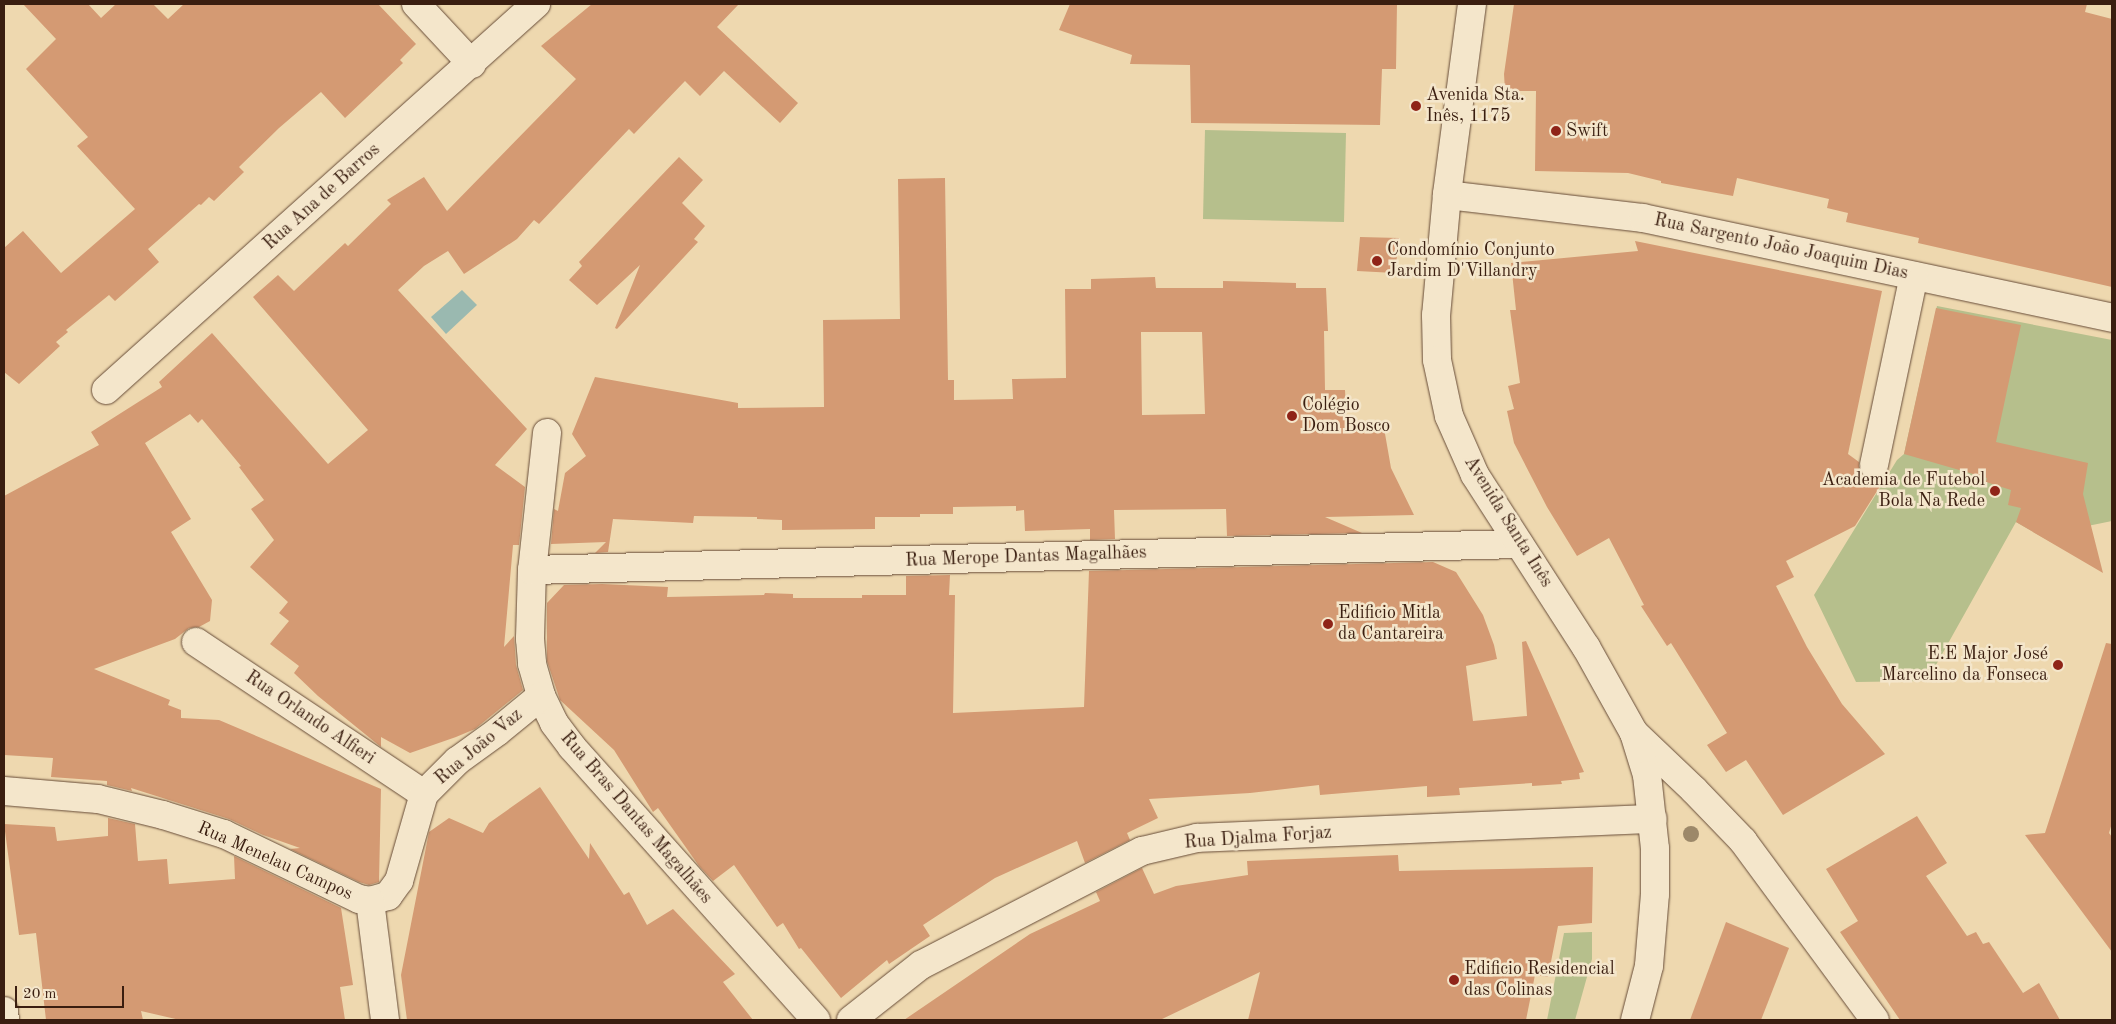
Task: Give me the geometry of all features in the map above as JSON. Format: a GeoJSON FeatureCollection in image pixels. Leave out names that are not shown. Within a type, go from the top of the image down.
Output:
{"type":"FeatureCollection","features":[{"type":"Feature","properties":{"kind":"street"},"geometry":{"type":"LineString","coordinates":[[416,4],[472,64]]}},
{"type":"Feature","properties":{"kind":"street","name":"Rua Ana de Barros"},"geometry":{"type":"LineString","coordinates":[[106,390],[472,64],[536,4]]}},
{"type":"Feature","properties":{"kind":"street","name":"Avenida Santa Inês"},"geometry":{"type":"LineString","coordinates":[[1472,4],[1447,195],[1436,314],[1437,360],[1449,416],[1475,475],[1586,646],[1634,733],[1647,775],[1652,819],[1655,894],[1650,966],[1634,1020]]}},
{"type":"Feature","properties":{"kind":"street","name":"Rua Sargento João Joaquim Dias"},"geometry":{"type":"LineString","coordinates":[[1447,195],[1643,218],[2112,318]]}},
{"type":"Feature","properties":{"kind":"street"},"geometry":{"type":"LineString","coordinates":[[1874,465],[1914,276]]}},
{"type":"Feature","properties":{"kind":"street","name":"Rua Bras Dantas Magalhães"},"geometry":{"type":"LineString","coordinates":[[547,433],[532,570],[532,664],[541,696],[554,723],[572,747],[816,1020]]}},
{"type":"Feature","properties":{"kind":"street","name":"Rua Merope Dantas Magalhães"},"geometry":{"type":"LineString","coordinates":[[532,570],[1519,544]]}},
{"type":"Feature","properties":{"kind":"street","name":"Rua Orlando Alfieri"},"geometry":{"type":"LineString","coordinates":[[196,642],[424,794]]}},
{"type":"Feature","properties":{"kind":"street","name":"Rua João Vaz"},"geometry":{"type":"LineString","coordinates":[[370,901],[388,896],[399,881],[424,794],[457,761],[497,732],[541,696]]}},
{"type":"Feature","properties":{"kind":"street"},"geometry":{"type":"LineString","coordinates":[[1634,733],[1694,790],[1743,841],[1875,1020]]}},
{"type":"Feature","properties":{"kind":"street","name":"Rua Menelau Campos"},"geometry":{"type":"LineString","coordinates":[[4,791],[98,799],[163,815],[224,834],[359,899],[370,901]]}},
{"type":"Feature","properties":{"kind":"street","name":"Rua Djalma Forjaz"},"geometry":{"type":"LineString","coordinates":[[851,1020],[921,965],[1142,851],[1197,838],[1652,819]]}},
{"type":"Feature","properties":{"kind":"street"},"geometry":{"type":"LineString","coordinates":[[370,901],[385,1020]]}},
{"type":"Feature","properties":{"kind":"street"},"geometry":{"type":"LineString","coordinates":[[4,1011],[5,1020]]}},
{"type":"Feature","properties":{"kind":"green space"},"geometry":{"type":"Polygon","coordinates":[[[1205,130],[1346,133],[1344,222],[1203,219],[1205,130]]]}},
{"type":"Feature","properties":{"kind":"green space","name":"Academia de Futebol Bola Na Rede"},"geometry":{"type":"Polygon","coordinates":[[[1937,306],[2112,340],[2112,521],[2068,530],[2058,546],[2016,522],[1927,681],[1856,682],[1814,595],[1897,460],[1904,454],[1937,306]]]}},
{"type":"Feature","properties":{"kind":"green space"},"geometry":{"type":"Polygon","coordinates":[[[1592,932],[1592,959],[1575,1020],[1547,1020],[1564,933],[1592,932]]]}},
{"type":"Feature","properties":{"kind":"water"},"geometry":{"type":"Polygon","coordinates":[[[462,290],[477,305],[446,334],[431,317],[462,290]]]}},
{"type":"Feature","properties":{"kind":"building"},"geometry":{"type":"Polygon","coordinates":[[[23,4],[88,4],[101,18],[116,4],[153,4],[168,19],[184,4],[378,4],[416,44],[400,60],[403,63],[345,118],[321,92],[279,128],[239,167],[244,172],[214,201],[209,197],[201,205],[199,204],[148,249],[159,262],[115,301],[109,295],[66,330],[68,332],[56,342],[60,346],[19,384],[4,372],[4,248],[23,231],[61,273],[135,209],[77,146],[88,137],[26,69],[56,39],[23,4]]]}},
{"type":"Feature","properties":{"kind":"building"},"geometry":{"type":"Polygon","coordinates":[[[592,4],[739,4],[717,27],[798,103],[780,123],[724,71],[700,96],[685,81],[634,134],[629,129],[539,224],[534,220],[517,239],[464,274],[448,251],[424,266],[398,290],[527,429],[495,465],[525,487],[519,545],[513,545],[504,647],[514,636],[516,665],[523,690],[475,729],[456,737],[410,753],[381,737],[381,747],[318,696],[294,673],[299,666],[270,644],[289,621],[279,613],[288,602],[250,567],[274,540],[251,509],[264,500],[239,467],[241,466],[202,419],[198,423],[190,414],[145,443],[191,519],[171,532],[212,600],[210,621],[199,627],[189,628],[175,639],[94,669],[170,700],[168,705],[181,710],[181,718],[219,720],[381,789],[379,882],[369,885],[359,882],[290,849],[300,848],[263,835],[229,819],[131,788],[132,791],[107,785],[107,781],[51,777],[53,758],[4,755],[4,496],[99,445],[91,432],[162,387],[159,382],[212,333],[328,464],[368,430],[253,297],[278,275],[294,291],[345,243],[348,246],[391,204],[387,200],[424,177],[447,211],[576,79],[541,46],[592,4]]]}},
{"type":"Feature","properties":{"kind":"building"},"geometry":{"type":"Polygon","coordinates":[[[1070,4],[1397,4],[1396,69],[1382,69],[1380,125],[1191,123],[1190,65],[1130,64],[1132,55],[1059,30],[1070,4]]]}},
{"type":"Feature","properties":{"kind":"building"},"geometry":{"type":"Polygon","coordinates":[[[1514,4],[2087,4],[2085,12],[2112,19],[2112,287],[1918,243],[1919,238],[1846,222],[1848,213],[1827,208],[1829,199],[1737,178],[1733,196],[1661,183],[1661,181],[1628,173],[1535,171],[1536,91],[1505,91],[1504,74],[1514,4]]]}},
{"type":"Feature","properties":{"kind":"building"},"geometry":{"type":"Polygon","coordinates":[[[679,157],[703,180],[682,203],[705,226],[694,239],[698,242],[617,329],[615,328],[640,265],[597,305],[569,280],[582,266],[579,262],[679,157]]]}},
{"type":"Feature","properties":{"kind":"building"},"geometry":{"type":"Polygon","coordinates":[[[945,178],[948,380],[954,380],[954,400],[1013,399],[1012,379],[1066,378],[1065,289],[1091,289],[1091,279],[1155,277],[1156,288],[1223,288],[1223,281],[1296,283],[1296,288],[1326,288],[1328,331],[1324,331],[1325,390],[1345,390],[1347,429],[1384,428],[1391,468],[1414,515],[1325,517],[1362,533],[1227,536],[1226,509],[1114,510],[1115,539],[1090,540],[1090,529],[1025,531],[1024,510],[1016,511],[1016,506],[953,507],[953,514],[920,514],[920,517],[875,517],[875,529],[782,530],[782,520],[757,519],[757,517],[694,516],[693,523],[613,519],[608,552],[595,553],[606,542],[551,544],[554,509],[558,511],[565,473],[586,456],[572,434],[595,377],[738,403],[738,408],[824,407],[823,320],[900,319],[898,179],[945,178]],[[1141,332],[1142,415],[1205,414],[1202,332],[1141,332]]]}},
{"type":"Feature","properties":{"kind":"building","name":"Condomínio Conjunto Jardim D'Villandry"},"geometry":{"type":"Polygon","coordinates":[[[1360,237],[1399,238],[1395,273],[1357,271],[1360,237]]]}},
{"type":"Feature","properties":{"kind":"building"},"geometry":{"type":"Polygon","coordinates":[[[1635,241],[1882,291],[1848,454],[1859,462],[1859,470],[1864,477],[1871,480],[1884,480],[1855,526],[1786,561],[1794,577],[1776,586],[1807,647],[1842,704],[1885,754],[1783,815],[1746,760],[1726,772],[1707,745],[1727,733],[1671,643],[1667,646],[1641,606],[1644,605],[1609,538],[1577,556],[1547,507],[1514,443],[1507,411],[1514,409],[1508,386],[1520,383],[1510,310],[1516,310],[1511,263],[1638,251],[1635,241]]]}},
{"type":"Feature","properties":{"kind":"building"},"geometry":{"type":"Polygon","coordinates":[[[1936,308],[2021,325],[1996,442],[2088,463],[2083,494],[2103,573],[2016,522],[2021,508],[2008,505],[2011,490],[1986,482],[1987,478],[1904,454],[1936,308]]]}},
{"type":"Feature","properties":{"kind":"building"},"geometry":{"type":"Polygon","coordinates":[[[1433,562],[1456,572],[1483,615],[1494,645],[1497,659],[1466,666],[1473,721],[1527,716],[1522,642],[1526,641],[1584,772],[1579,773],[1580,779],[1561,781],[1562,784],[1532,786],[1532,783],[1459,788],[1460,795],[1427,797],[1427,786],[1320,795],[1319,785],[1250,793],[1149,799],[1158,818],[1127,833],[1130,840],[1085,863],[1077,841],[995,878],[923,925],[930,936],[889,964],[887,960],[841,998],[801,948],[799,949],[783,923],[777,927],[734,865],[713,881],[699,866],[658,808],[653,812],[614,750],[560,700],[547,661],[547,603],[564,585],[602,584],[668,587],[667,597],[764,595],[765,593],[793,594],[793,598],[862,598],[862,595],[906,595],[906,576],[950,575],[949,595],[955,595],[953,713],[1084,707],[1089,571],[1433,562]]]}},
{"type":"Feature","properties":{"kind":"building"},"geometry":{"type":"Polygon","coordinates":[[[2106,643],[2112,644],[2112,823],[2109,833],[2112,837],[2112,952],[2025,835],[2045,833],[2106,643]]]}},
{"type":"Feature","properties":{"kind":"building"},"geometry":{"type":"Polygon","coordinates":[[[540,787],[589,859],[590,843],[624,895],[629,892],[647,925],[673,909],[735,974],[723,982],[753,1020],[407,1020],[401,975],[429,832],[449,818],[483,833],[489,823],[540,787]]]}},
{"type":"Feature","properties":{"kind":"building"},"geometry":{"type":"Polygon","coordinates":[[[1917,816],[1947,863],[1926,876],[1967,936],[1976,932],[1983,944],[1989,942],[2023,993],[2039,983],[2060,1020],[1900,1020],[1840,932],[1858,921],[1826,869],[1917,816]]]}},
{"type":"Feature","properties":{"kind":"building"},"geometry":{"type":"Polygon","coordinates":[[[108,818],[135,824],[138,861],[167,859],[169,884],[235,879],[234,856],[341,908],[353,985],[340,987],[345,1020],[180,1020],[141,1011],[143,1020],[46,1020],[36,933],[19,935],[4,824],[55,827],[57,841],[108,836],[108,818]]]}},
{"type":"Feature","properties":{"kind":"building"},"geometry":{"type":"Polygon","coordinates":[[[1398,855],[1399,871],[1593,867],[1592,923],[1558,926],[1548,977],[1535,975],[1526,1020],[1248,1020],[1260,972],[1160,1020],[904,1020],[1030,934],[1100,901],[1096,892],[1142,868],[1154,894],[1176,886],[1248,875],[1247,861],[1398,855]]]}},
{"type":"Feature","properties":{"kind":"building"},"geometry":{"type":"Polygon","coordinates":[[[1726,922],[1789,948],[1761,1020],[1690,1020],[1726,922]]]}},
{"type":"Feature","properties":{"kind":"place","name":"Avenida Sta. Inês, 1175"},"geometry":{"type":"Point","coordinates":[1416,106]}},
{"type":"Feature","properties":{"kind":"place","name":"Swift"},"geometry":{"type":"Point","coordinates":[1556,131]}},
{"type":"Feature","properties":{"kind":"place","name":"Condomínio Conjunto Jardim D'Villandry"},"geometry":{"type":"Point","coordinates":[1377,261]}},
{"type":"Feature","properties":{"kind":"place","name":"Colégio Dom Bosco"},"geometry":{"type":"Point","coordinates":[1292,416]}},
{"type":"Feature","properties":{"kind":"place","name":"Academia de Futebol Bola Na Rede"},"geometry":{"type":"Point","coordinates":[1995,491]}},
{"type":"Feature","properties":{"kind":"place","name":"Edificio Mitla da Cantareira"},"geometry":{"type":"Point","coordinates":[1328,624]}},
{"type":"Feature","properties":{"kind":"place","name":"E.E Major José Marcelino da Fonseca"},"geometry":{"type":"Point","coordinates":[2058,665]}},
{"type":"Feature","properties":{"kind":"place","name":"Edificio Residencial das Colinas"},"geometry":{"type":"Point","coordinates":[1454,980]}}]}
